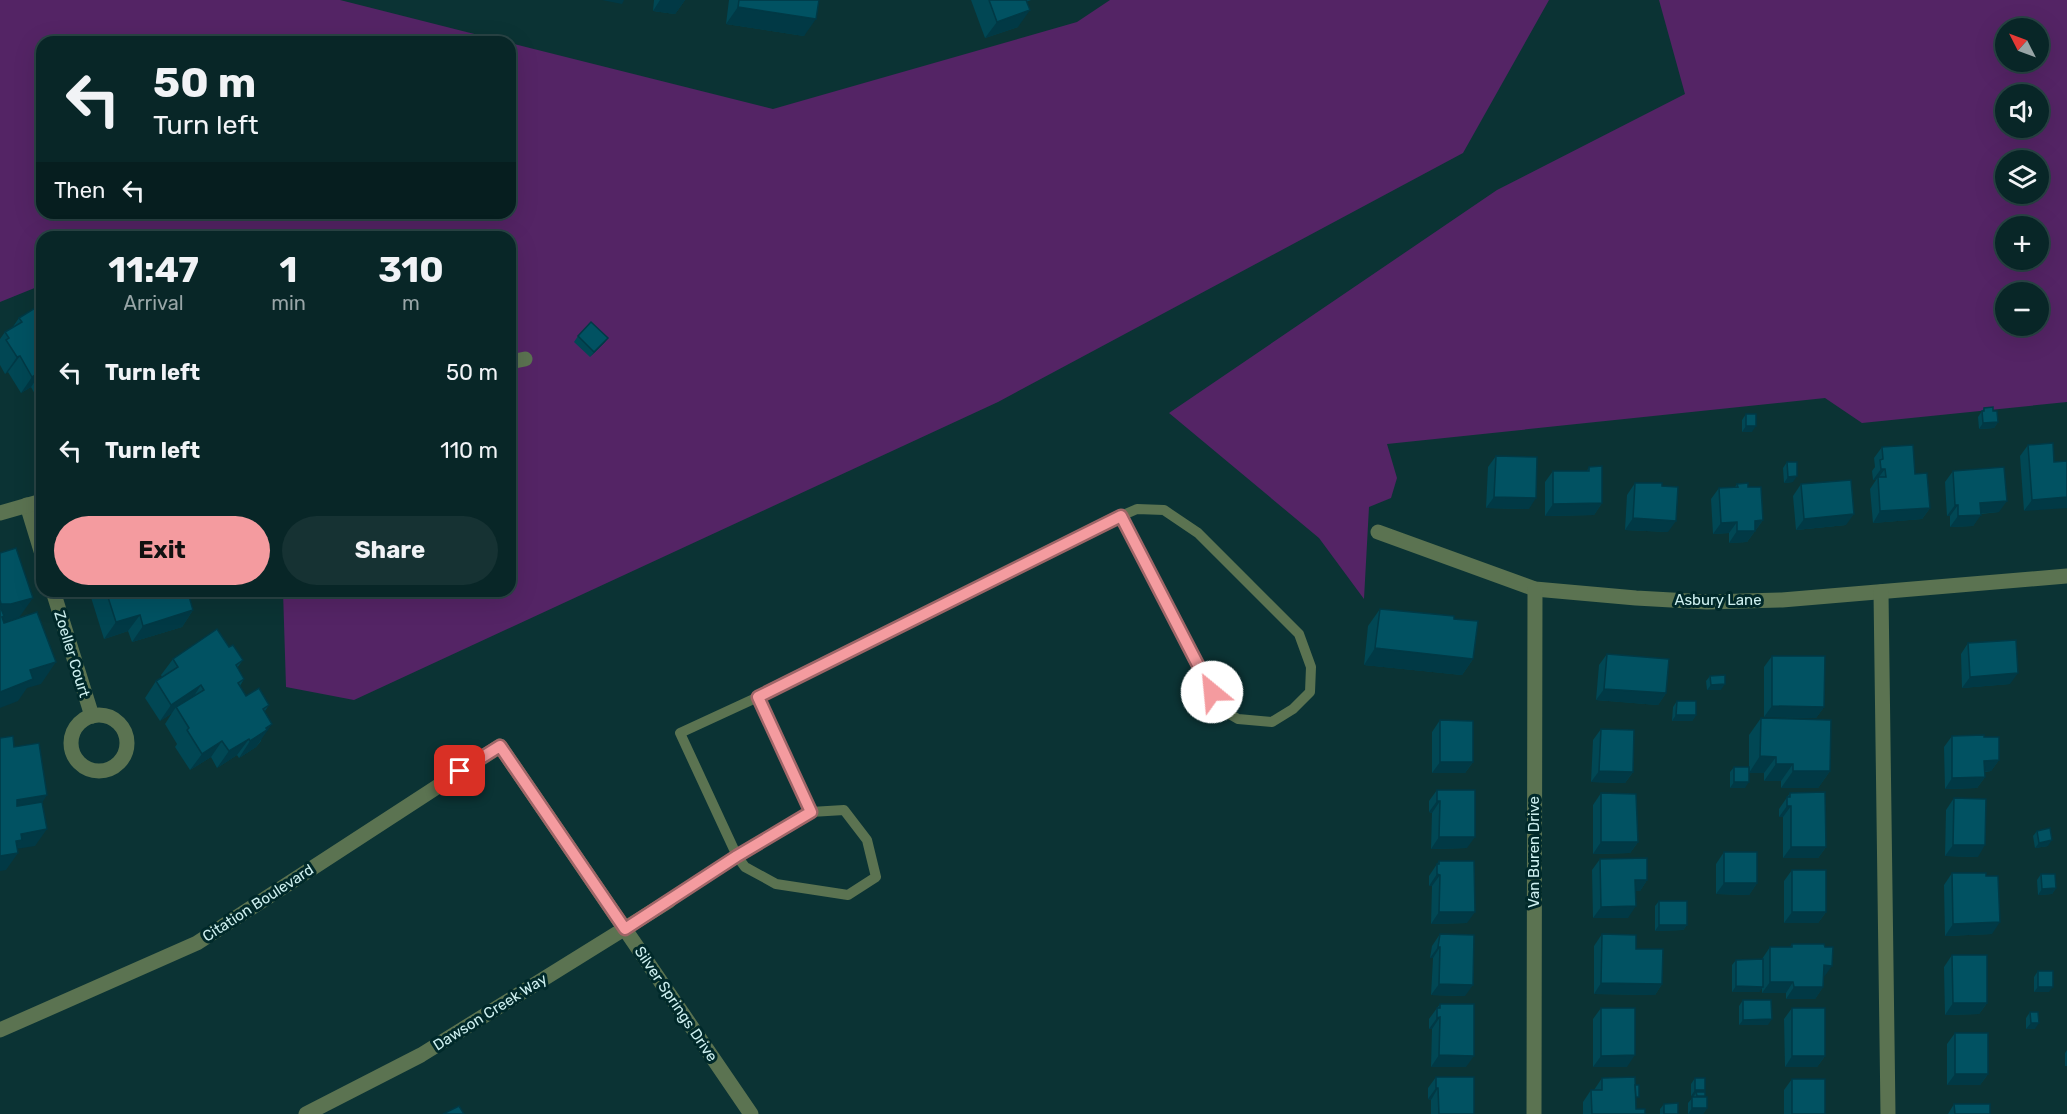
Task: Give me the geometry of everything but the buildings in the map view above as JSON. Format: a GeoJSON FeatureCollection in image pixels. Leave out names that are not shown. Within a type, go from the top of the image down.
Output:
{"type":"FeatureCollection","features":[{"type":"Feature","properties":{"kind":"street"},"geometry":{"type":"LineString","coordinates":[[0,513],[34,503]]}},
{"type":"Feature","properties":{"kind":"street","name":"Asbury Lane"},"geometry":{"type":"LineString","coordinates":[[1378,532],[1535,589],[1707,602],[1782,600],[2067,576]]}},
{"type":"Feature","properties":{"kind":"street","name":"Van Buren Drive"},"geometry":{"type":"LineString","coordinates":[[1534,1114],[1535,589]]}},
{"type":"Feature","properties":{"kind":"street"},"geometry":{"type":"LineString","coordinates":[[1881,592],[1888,1114]]}},
{"type":"Feature","properties":{"kind":"street","name":"Zoeller Court"},"geometry":{"type":"LineString","coordinates":[[55,597],[92,716]]}},
{"type":"Feature","properties":{"kind":"street","name":"Silver Springs Drive"},"geometry":{"type":"LineString","coordinates":[[500,746],[751,1114]]}},
{"type":"Feature","properties":{"kind":"street","name":"Citation Boulevard"},"geometry":{"type":"LineString","coordinates":[[0,1030],[196,943],[500,746]]}},
{"type":"Feature","properties":{"kind":"street","name":"Dawson Creek Way"},"geometry":{"type":"LineString","coordinates":[[306,1114],[421,1055],[669,901]]}},
{"type":"Feature","properties":{"kind":"lane"},"geometry":{"type":"LineString","coordinates":[[669,901],[737,856],[811,812],[844,810],[867,840],[876,877],[848,894],[776,884],[745,867],[737,856],[680,733],[758,697],[1121,516],[1137,509],[1164,510],[1198,532],[1299,634],[1311,667],[1310,692],[1293,709],[1272,722],[1238,719],[1221,709],[1121,516]]}},
{"type":"Feature","properties":{"kind":"lane"},"geometry":{"type":"LineString","coordinates":[[758,697],[811,812]]}},
{"type":"Feature","properties":{"kind":"shaded area"},"geometry":{"type":"Polygon","coordinates":[[[0,0],[340,0],[482,36],[36,36],[36,219],[516,219],[516,45],[773,109],[1077,22],[1110,0],[1549,0],[1463,153],[998,402],[354,700],[286,687],[283,597],[516,597],[516,231],[36,231],[36,287],[0,302],[0,0]]]}},
{"type":"Feature","properties":{"kind":"shaded area"},"geometry":{"type":"Polygon","coordinates":[[[1659,0],[2067,0],[2067,402],[1862,423],[1825,398],[1387,444],[1397,478],[1391,498],[1369,507],[1364,599],[1319,538],[1169,413],[1497,190],[1685,94],[1659,0]]]}},
{"type":"Feature","properties":{"kind":"route"},"geometry":{"type":"LineString","coordinates":[[460,771],[500,746],[625,929],[737,856],[811,812],[758,697],[1121,516],[1212,692]]}}]}
